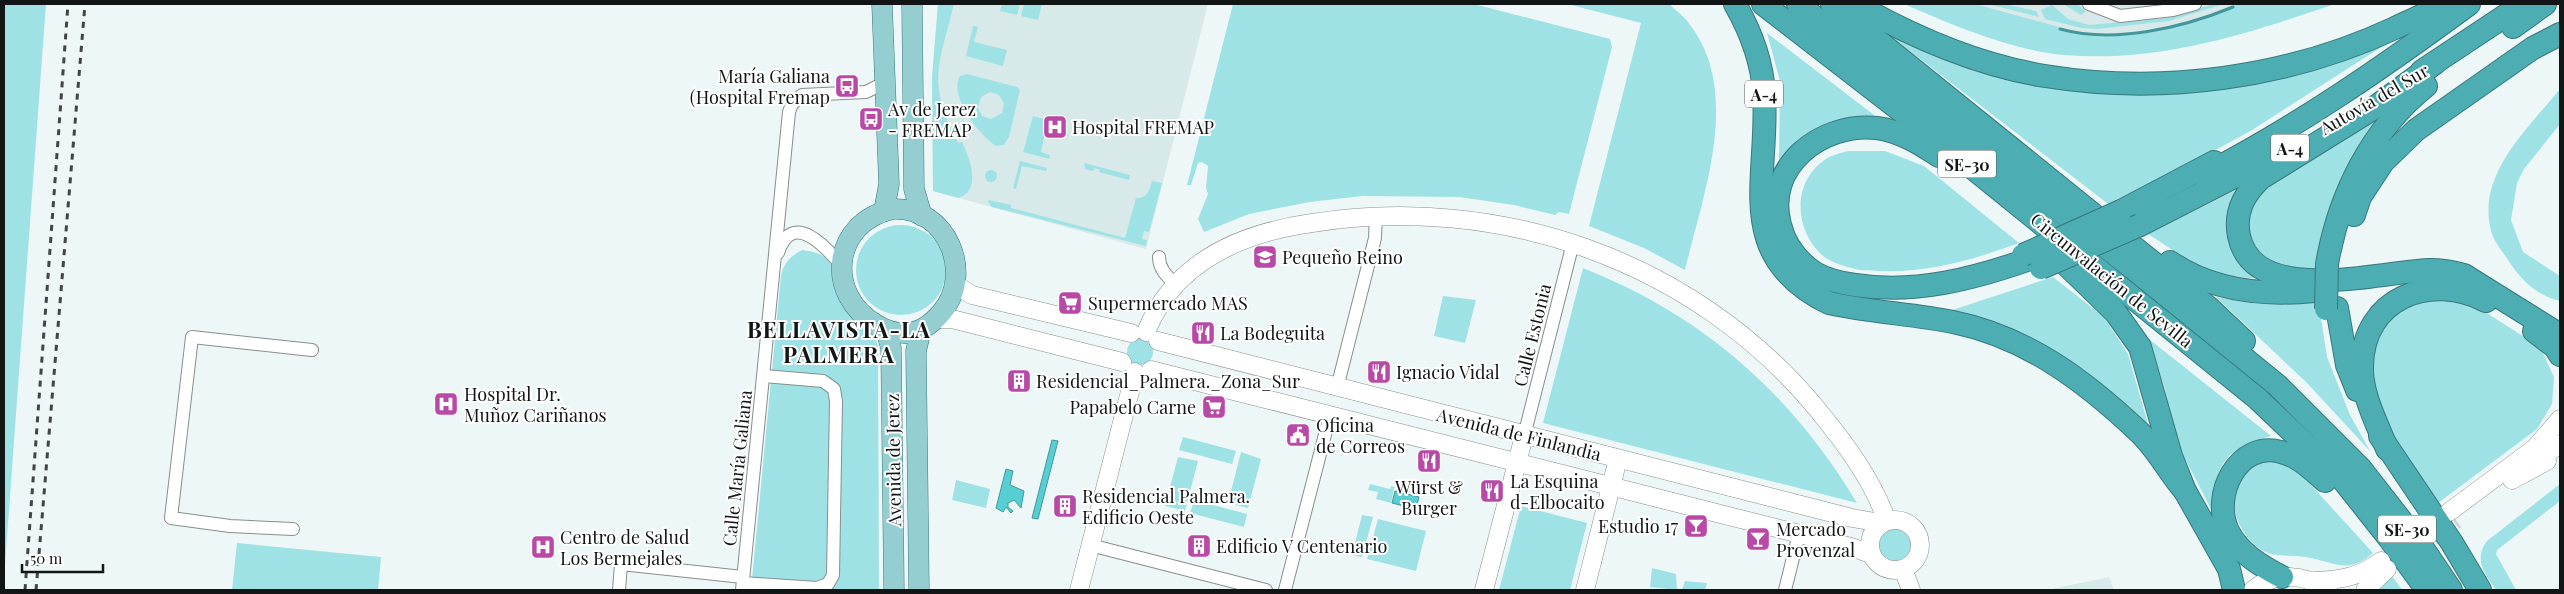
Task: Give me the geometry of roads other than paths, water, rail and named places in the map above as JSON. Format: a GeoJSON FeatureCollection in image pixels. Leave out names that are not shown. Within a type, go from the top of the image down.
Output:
{"type":"FeatureCollection","features":[{"type":"Feature","properties":{"kind":"highway","name":"A-4"},"geometry":{"type":"LineString","coordinates":[[1735,4],[1747,26],[1760,59],[1766,129],[1762,166],[1763,225],[1769,246],[1778,264],[1804,287],[1863,300],[1936,298],[1988,287],[2031,260]]}},
{"type":"Feature","properties":{"kind":"highway","name":"Circunvalación de Sevilla"},"geometry":{"type":"LineString","coordinates":[[1763,4],[1922,127],[2258,399],[2343,480],[2427,590]]}},
{"type":"Feature","properties":{"kind":"highway","name":"Circunvalación de Sevilla"},"geometry":{"type":"LineString","coordinates":[[1798,4],[2277,385],[2361,469],[2424,550],[2451,590]]}},
{"type":"Feature","properties":{"kind":"highway"},"geometry":{"type":"LineString","coordinates":[[1832,4],[2208,307],[2296,390],[2361,469]]}},
{"type":"Feature","properties":{"kind":"highway"},"geometry":{"type":"LineString","coordinates":[[1855,4],[1896,28],[1962,55],[2044,76],[2132,84],[2214,80],[2296,64],[2358,45],[2443,4]]}},
{"type":"Feature","properties":{"kind":"highway"},"geometry":{"type":"LineString","coordinates":[[2129,217],[2164,190],[2289,120],[2378,63],[2458,4]]}},
{"type":"Feature","properties":{"kind":"highway"},"geometry":{"type":"LineString","coordinates":[[2169,326],[2111,290],[2032,230],[1961,175],[1895,140],[1876,134],[1843,136],[1811,152],[1796,167],[1784,196],[1784,216],[1788,231],[1799,250],[1819,266],[1846,277],[1868,281],[1894,282],[1952,276],[2031,260],[2129,217],[2226,164],[2296,122],[2395,58],[2469,4]]}},
{"type":"Feature","properties":{"kind":"highway","name":"Autovía del Sur"},"geometry":{"type":"LineString","coordinates":[[2129,217],[2280,153],[2435,64],[2523,4]]}},
{"type":"Feature","properties":{"kind":"highway"},"geometry":{"type":"LineString","coordinates":[[2471,590],[2378,452],[2359,414],[2340,368],[2332,308],[2332,233],[2352,179],[2372,146],[2412,97],[2440,75],[2545,4]]}},
{"type":"Feature","properties":{"kind":"highway"},"geometry":{"type":"LineString","coordinates":[[2333,264],[2360,197],[2383,162],[2416,130],[2533,48],[2560,34]]}},
{"type":"Feature","properties":{"kind":"highway"},"geometry":{"type":"LineString","coordinates":[[2435,64],[2374,108],[2261,178],[2243,200],[2238,213],[2240,238],[2254,261],[2267,270],[2292,279],[2320,281],[2430,270],[2458,274],[2483,287],[2560,335]]}},
{"type":"Feature","properties":{"kind":"highway"},"geometry":{"type":"LineString","coordinates":[[1990,130],[2174,265],[2216,285],[2265,293],[2293,293],[2388,280],[2432,277],[2464,281],[2483,287]]}},
{"type":"Feature","properties":{"kind":"highway"},"geometry":{"type":"LineString","coordinates":[[2032,230],[2116,313],[2140,346],[2171,456],[2185,491]]}},
{"type":"Feature","properties":{"kind":"highway"},"geometry":{"type":"LineString","coordinates":[[1804,287],[1829,303],[1955,322],[2021,345],[2052,360],[2101,398],[2126,422],[2138,430],[2152,446],[2185,491],[2222,553],[2229,569],[2234,590]]}},
{"type":"Feature","properties":{"kind":"highway"},"geometry":{"type":"LineString","coordinates":[[2387,449],[2364,386],[2362,351],[2368,333],[2392,302],[2423,290],[2450,288],[2471,293],[2542,336],[2560,355]]}},
{"type":"Feature","properties":{"kind":"highway"},"geometry":{"type":"LineString","coordinates":[[2332,308],[2347,365],[2363,406],[2387,449],[2452,543],[2480,590]]}},
{"type":"Feature","properties":{"kind":"highway"},"geometry":{"type":"LineString","coordinates":[[2126,422],[2189,515],[2214,560],[2220,574],[2222,590]]}},
{"type":"Feature","properties":{"kind":"highway"},"geometry":{"type":"LineString","coordinates":[[2282,577],[2261,566],[2244,553],[2228,531],[2224,519],[2222,505],[2226,484],[2239,464],[2247,457],[2258,452],[2271,450],[2282,452],[2306,464],[2389,538]]}},
{"type":"Feature","properties":{"kind":"main road"},"geometry":{"type":"LineString","coordinates":[[882,4],[889,191],[884,212]]}},
{"type":"Feature","properties":{"kind":"main road"},"geometry":{"type":"LineString","coordinates":[[912,4],[914,189],[922,216]]}},
{"type":"Feature","properties":{"kind":"main road"},"geometry":{"type":"LineString","coordinates":[[907,210],[922,216],[938,228],[950,243],[957,263],[956,284],[950,300],[928,324],[909,333],[886,330],[870,321],[852,304],[846,293],[842,266],[844,250],[854,232],[866,220],[884,212],[907,210]]}},
{"type":"Feature","properties":{"kind":"main road"},"geometry":{"type":"LineString","coordinates":[[1136,368],[1119,353],[1121,344],[1145,336],[1153,317],[1176,284],[1214,252],[1239,240],[1288,226],[1376,215],[1439,216],[1504,224],[1573,243],[1627,264],[1673,287],[1722,320],[1753,344],[1786,375],[1827,421],[1874,489],[1884,522]]}},
{"type":"Feature","properties":{"kind":"main road","name":"Avenida de Finlandia"},"geometry":{"type":"LineString","coordinates":[[956,284],[972,295],[1145,336],[1337,388],[1852,518],[1884,522]]}},
{"type":"Feature","properties":{"kind":"main road","name":"Avenida de Finlandia"},"geometry":{"type":"LineString","coordinates":[[928,324],[952,319],[1136,368],[1517,462],[1871,554]]}},
{"type":"Feature","properties":{"kind":"main road","name":"Avenida de Jerez"},"geometry":{"type":"LineString","coordinates":[[919,590],[916,352],[928,324]]}},
{"type":"Feature","properties":{"kind":"main road","name":"Avenida de Jerez"},"geometry":{"type":"LineString","coordinates":[[886,330],[891,348],[894,590]]}},
{"type":"Feature","properties":{"kind":"main road"},"geometry":{"type":"LineString","coordinates":[[1136,368],[1160,360],[1161,350],[1145,336]]}},
{"type":"Feature","properties":{"kind":"main road"},"geometry":{"type":"LineString","coordinates":[[1078,590],[1136,368]]}},
{"type":"Feature","properties":{"kind":"main road"},"geometry":{"type":"LineString","coordinates":[[2560,419],[2535,448],[2452,516],[2560,454]]}},
{"type":"Feature","properties":{"kind":"main road"},"geometry":{"type":"LineString","coordinates":[[1484,590],[1524,436]]}},
{"type":"Feature","properties":{"kind":"main road"},"geometry":{"type":"LineString","coordinates":[[2512,480],[2560,444]]}},
{"type":"Feature","properties":{"kind":"main road"},"geometry":{"type":"LineString","coordinates":[[1585,590],[1618,459]]}},
{"type":"Feature","properties":{"kind":"main road"},"geometry":{"type":"LineString","coordinates":[[1884,522],[1905,522],[1918,534],[1919,552],[1913,563],[1904,569],[1884,568],[1871,554],[1871,537],[1884,522]]}},
{"type":"Feature","properties":{"kind":"main road"},"geometry":{"type":"LineString","coordinates":[[2253,590],[2268,581],[2282,577],[2298,577],[2321,586],[2357,576],[2384,565],[2365,590]]}},
{"type":"Feature","properties":{"kind":"main road"},"geometry":{"type":"LineString","coordinates":[[1904,569],[1910,590]]}},
{"type":"Feature","properties":{"kind":"street"},"geometry":{"type":"LineString","coordinates":[[2088,4],[2112,14],[2131,15],[2173,10],[2194,4]]}},
{"type":"Feature","properties":{"kind":"street","name":"Calle María Galiana"},"geometry":{"type":"LineString","coordinates":[[743,583],[789,112],[797,97],[866,92],[880,84],[884,79]]}},
{"type":"Feature","properties":{"kind":"street"},"geometry":{"type":"LineString","coordinates":[[1337,388],[1375,238],[1376,215]]}},
{"type":"Feature","properties":{"kind":"street","name":"Calle María Galiana"},"geometry":{"type":"LineString","coordinates":[[776,260],[781,244],[788,236],[800,233],[813,236],[822,242],[842,266]]}},
{"type":"Feature","properties":{"kind":"street","name":"Calle Estonia"},"geometry":{"type":"LineString","coordinates":[[1524,436],[1573,243]]}},
{"type":"Feature","properties":{"kind":"street"},"geometry":{"type":"LineString","coordinates":[[1159,256],[1159,263],[1164,273],[1176,284]]}},
{"type":"Feature","properties":{"kind":"street"},"geometry":{"type":"LineString","coordinates":[[293,529],[230,526],[171,518],[192,337],[312,350]]}},
{"type":"Feature","properties":{"kind":"street"},"geometry":{"type":"LineString","coordinates":[[619,590],[621,564],[743,583],[817,588],[828,584],[833,575],[836,400],[834,389],[823,381],[764,376]]}},
{"type":"Feature","properties":{"kind":"street"},"geometry":{"type":"LineString","coordinates":[[1285,590],[1330,415]]}},
{"type":"Feature","properties":{"kind":"street"},"geometry":{"type":"LineString","coordinates":[[1785,590],[1799,534]]}},
{"type":"Feature","properties":{"kind":"street"},"geometry":{"type":"LineString","coordinates":[[1090,545],[1266,590]]}},
{"type":"Feature","properties":{"kind":"waterway"},"geometry":{"type":"LineString","coordinates":[[2060,29],[2103,35],[2148,32],[2213,15],[2233,7]]}},
{"type":"Feature","properties":{"kind":"tunnel"},"geometry":{"type":"LineString","coordinates":[[2410,553],[2456,520]]}},
{"type":"Feature","properties":{"kind":"railway"},"geometry":{"type":"LineString","coordinates":[[25,590],[68,4]]}},
{"type":"Feature","properties":{"kind":"railway"},"geometry":{"type":"LineString","coordinates":[[36,590],[85,4]]}},
{"type":"Feature","properties":{"kind":"place","name":"María Galiana (Hospital Fremap"},"geometry":{"type":"Point","coordinates":[847,86]}},
{"type":"Feature","properties":{"kind":"place","name":"Av de Jerez - FREMAP"},"geometry":{"type":"Point","coordinates":[871,119]}},
{"type":"Feature","properties":{"kind":"place","name":"Hospital FREMAP"},"geometry":{"type":"Point","coordinates":[1055,127]}},
{"type":"Feature","properties":{"kind":"place","name":"Pequeño Reino"},"geometry":{"type":"Point","coordinates":[1265,257]}},
{"type":"Feature","properties":{"kind":"place","name":"Supermercado MAS"},"geometry":{"type":"Point","coordinates":[1070,303]}},
{"type":"Feature","properties":{"kind":"place","name":"La Bodeguita"},"geometry":{"type":"Point","coordinates":[1203,333]}},
{"type":"Feature","properties":{"kind":"place","name":"Ignacio Vidal"},"geometry":{"type":"Point","coordinates":[1379,372]}},
{"type":"Feature","properties":{"kind":"place","name":"Residencial_Palmera._Zona_Sur"},"geometry":{"type":"Point","coordinates":[1019,381]}},
{"type":"Feature","properties":{"kind":"place","name":"Hospital Dr. Muñoz Cariñanos"},"geometry":{"type":"Point","coordinates":[446,404]}},
{"type":"Feature","properties":{"kind":"place","name":"Papabelo Carne"},"geometry":{"type":"Point","coordinates":[1214,407]}},
{"type":"Feature","properties":{"kind":"place","name":"Oficina de Correos"},"geometry":{"type":"Point","coordinates":[1298,435]}},
{"type":"Feature","properties":{"kind":"place","name":"Würst & Burger"},"geometry":{"type":"Point","coordinates":[1429,461]}},
{"type":"Feature","properties":{"kind":"place","name":"La Esquina d-Elbocaito"},"geometry":{"type":"Point","coordinates":[1492,491]}},
{"type":"Feature","properties":{"kind":"place","name":"Residencial Palmera. Edificio Oeste"},"geometry":{"type":"Point","coordinates":[1065,506]}},
{"type":"Feature","properties":{"kind":"place","name":"Estudio 17"},"geometry":{"type":"Point","coordinates":[1696,526]}},
{"type":"Feature","properties":{"kind":"place","name":"Mercado Provenzal"},"geometry":{"type":"Point","coordinates":[1758,539]}},
{"type":"Feature","properties":{"kind":"place","name":"Edificio V Centenario"},"geometry":{"type":"Point","coordinates":[1199,546]}},
{"type":"Feature","properties":{"kind":"place","name":"Centro de Salud Los Bermejales"},"geometry":{"type":"Point","coordinates":[543,547]}},
{"type":"Feature","properties":{"kind":"district","name":"BELLAVISTA-LA PALMERA"},"geometry":{"type":"Point","coordinates":[839,342]}}]}
